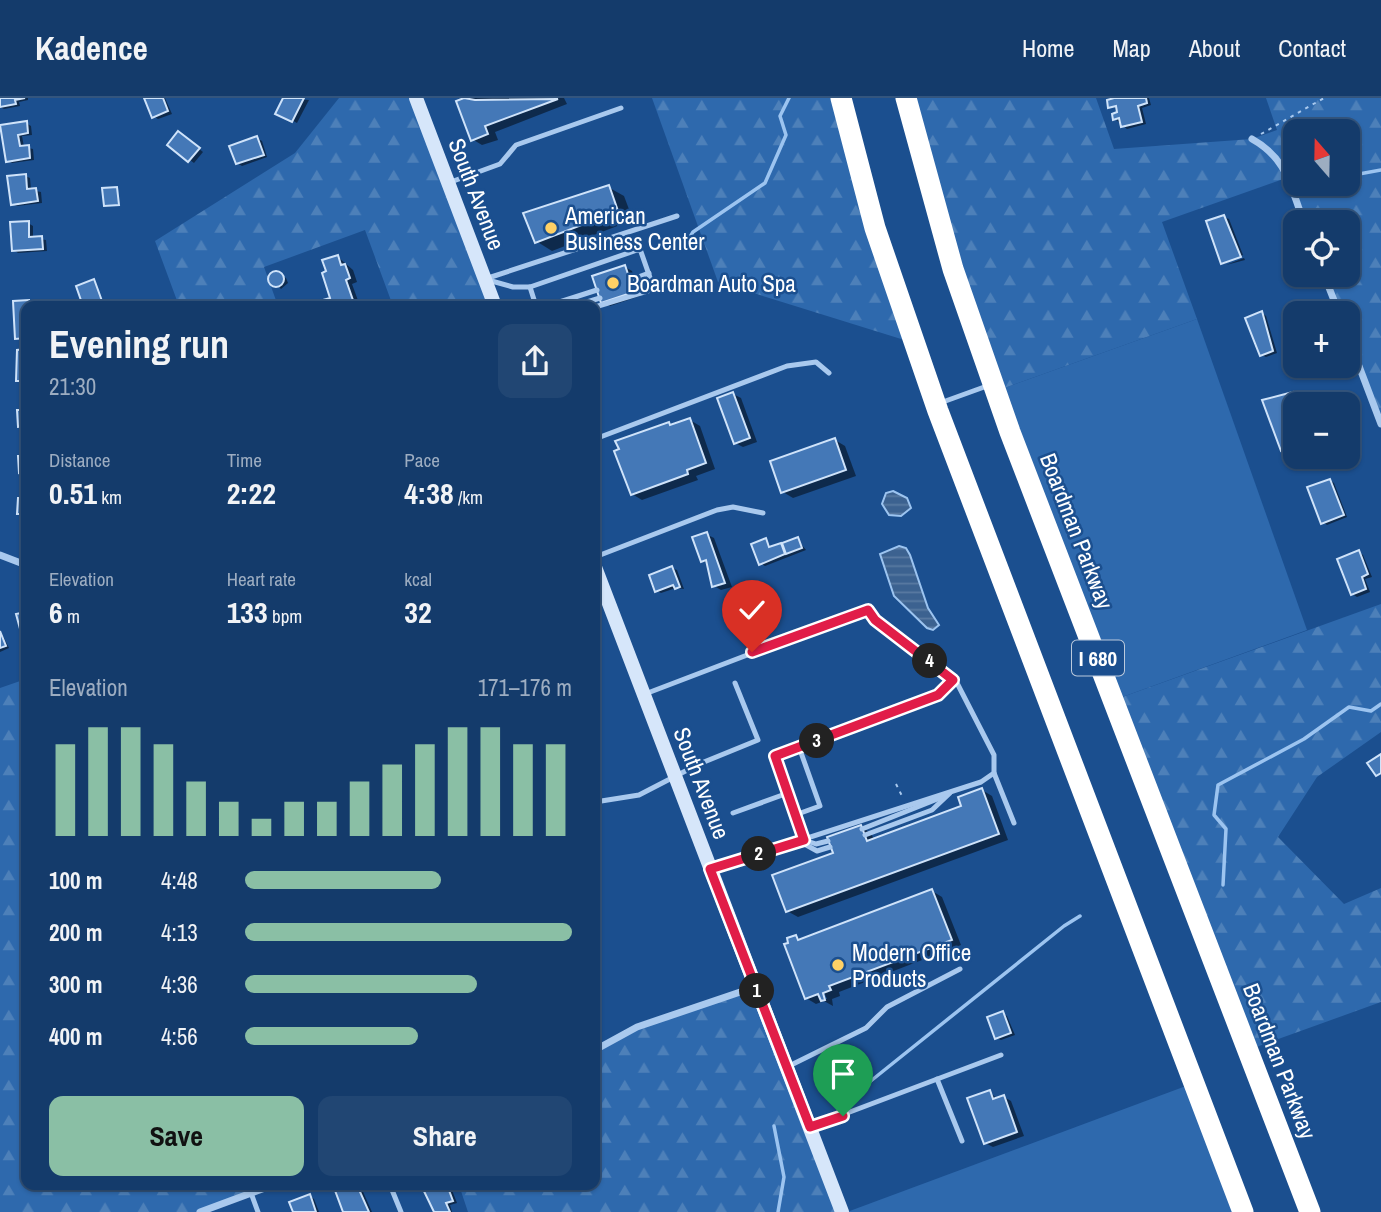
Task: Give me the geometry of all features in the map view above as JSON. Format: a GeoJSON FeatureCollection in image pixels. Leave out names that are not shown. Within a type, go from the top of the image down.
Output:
{"type":"FeatureCollection","features":[{"type":"Feature","properties":{"kind":"highway","name":"I 680"},"geometry":{"type":"LineString","coordinates":[[841,98],[874,228],[936,404],[1243,1212]]}},
{"type":"Feature","properties":{"kind":"highway","name":"Boardman Parkway"},"geometry":{"type":"LineString","coordinates":[[906,98],[937,218],[993,383],[1310,1212]]}},
{"type":"Feature","properties":{"kind":"main road","name":"South Avenue"},"geometry":{"type":"LineString","coordinates":[[416,98],[493,301]]}},
{"type":"Feature","properties":{"kind":"main road","name":"South Avenue"},"geometry":{"type":"LineString","coordinates":[[600,590],[644,694],[842,1212]]}},
{"type":"Feature","properties":{"kind":"street"},"geometry":{"type":"LineString","coordinates":[[1252,139],[1273,152],[1281,162],[1299,210]]}},
{"type":"Feature","properties":{"kind":"street"},"geometry":{"type":"LineString","coordinates":[[1360,369],[1381,424]]}},
{"type":"Feature","properties":{"kind":"street"},"geometry":{"type":"LineString","coordinates":[[0,555],[21,563]]}},
{"type":"Feature","properties":{"kind":"street"},"geometry":{"type":"LineString","coordinates":[[600,1047],[637,1027],[756,987]]}},
{"type":"Feature","properties":{"kind":"street"},"geometry":{"type":"LineString","coordinates":[[200,1212],[259,1190]]}},
{"type":"Feature","properties":{"kind":"lane"},"geometry":{"type":"LineString","coordinates":[[449,183],[500,164],[516,145],[621,108]]}},
{"type":"Feature","properties":{"kind":"lane"},"geometry":{"type":"LineString","coordinates":[[485,279],[677,216]]}},
{"type":"Feature","properties":{"kind":"lane"},"geometry":{"type":"LineString","coordinates":[[485,279],[513,287],[530,287],[640,249],[654,289],[600,305]]}},
{"type":"Feature","properties":{"kind":"lane"},"geometry":{"type":"LineString","coordinates":[[630,279],[649,273]]}},
{"type":"Feature","properties":{"kind":"lane"},"geometry":{"type":"LineString","coordinates":[[632,287],[652,281]]}},
{"type":"Feature","properties":{"kind":"lane"},"geometry":{"type":"LineString","coordinates":[[530,287],[534,301]]}},
{"type":"Feature","properties":{"kind":"lane"},"geometry":{"type":"LineString","coordinates":[[563,301],[597,290]]}},
{"type":"Feature","properties":{"kind":"lane"},"geometry":{"type":"LineString","coordinates":[[591,301],[600,298]]}},
{"type":"Feature","properties":{"kind":"lane"},"geometry":{"type":"LineString","coordinates":[[600,437],[788,366],[816,362],[829,373]]}},
{"type":"Feature","properties":{"kind":"lane"},"geometry":{"type":"LineString","coordinates":[[936,404],[993,383]]}},
{"type":"Feature","properties":{"kind":"lane"},"geometry":{"type":"LineString","coordinates":[[600,555],[717,510],[733,507],[763,513]]}},
{"type":"Feature","properties":{"kind":"lane"},"geometry":{"type":"LineString","coordinates":[[644,694],[868,610],[875,620],[953,680],[994,755],[993,773],[1014,823]]}},
{"type":"Feature","properties":{"kind":"lane"},"geometry":{"type":"LineString","coordinates":[[829,844],[817,851],[801,841],[775,756],[938,695],[953,680]]}},
{"type":"Feature","properties":{"kind":"lane"},"geometry":{"type":"LineString","coordinates":[[600,801],[639,794],[758,740],[735,683]]}},
{"type":"Feature","properties":{"kind":"lane"},"geometry":{"type":"LineString","coordinates":[[795,815],[820,806],[799,747]]}},
{"type":"Feature","properties":{"kind":"lane"},"geometry":{"type":"LineString","coordinates":[[710,869],[981,782],[993,773]]}},
{"type":"Feature","properties":{"kind":"lane"},"geometry":{"type":"LineString","coordinates":[[863,832],[930,805],[953,791]]}},
{"type":"Feature","properties":{"kind":"lane"},"geometry":{"type":"LineString","coordinates":[[733,813],[788,793]]}},
{"type":"Feature","properties":{"kind":"lane"},"geometry":{"type":"LineString","coordinates":[[787,1067],[866,1028],[887,1007],[960,969]]}},
{"type":"Feature","properties":{"kind":"lane"},"geometry":{"type":"LineString","coordinates":[[810,1127],[1001,1055]]}},
{"type":"Feature","properties":{"kind":"lane"},"geometry":{"type":"LineString","coordinates":[[937,1079],[962,1141]]}},
{"type":"Feature","properties":{"kind":"lane"},"geometry":{"type":"LineString","coordinates":[[392,1190],[401,1212]]}},
{"type":"Feature","properties":{"kind":"lane"},"geometry":{"type":"LineString","coordinates":[[251,1193],[258,1212]]}},
{"type":"Feature","properties":{"kind":"path"},"geometry":{"type":"LineString","coordinates":[[1252,139],[1324,98]]}},
{"type":"Feature","properties":{"kind":"path"},"geometry":{"type":"LineString","coordinates":[[896,784],[900,791]]}},
{"type":"Feature","properties":{"kind":"green space"},"geometry":{"type":"Polygon","coordinates":[[[339,98],[416,98],[493,301],[391,301],[365,230],[264,267],[276,301],[177,301],[155,241],[295,153],[339,98]]]}},
{"type":"Feature","properties":{"kind":"green space"},"geometry":{"type":"Polygon","coordinates":[[[652,98],[841,98],[914,343],[718,282],[652,98]]]}},
{"type":"Feature","properties":{"kind":"green space"},"geometry":{"type":"Polygon","coordinates":[[[906,98],[1096,98],[1114,149],[1252,139],[1277,130],[1266,98],[1381,98],[1381,424],[1360,369],[1360,301],[1334,301],[1329,287],[1360,287],[1360,210],[1299,210],[1293,196],[1360,196],[1360,119],[1283,119],[1283,179],[1162,222],[1197,319],[996,391],[906,98]]]}},
{"type":"Feature","properties":{"kind":"green space"},"geometry":{"type":"Polygon","coordinates":[[[1197,319],[1307,630],[1114,700],[996,391],[1197,319]]]}},
{"type":"Feature","properties":{"kind":"green space"},"geometry":{"type":"Polygon","coordinates":[[[1381,604],[1381,732],[1317,777],[1278,837],[1344,904],[1381,888],[1381,1002],[1248,1050],[1114,700],[1381,604]]]}},
{"type":"Feature","properties":{"kind":"green space"},"geometry":{"type":"Polygon","coordinates":[[[21,681],[21,1190],[250,1190],[251,1193],[200,1212],[0,1212],[0,688],[21,681]]]}},
{"type":"Feature","properties":{"kind":"green space"},"geometry":{"type":"Polygon","coordinates":[[[756,987],[842,1212],[468,1212],[461,1190],[600,1190],[600,1047],[637,1027],[756,987]]]}},
{"type":"Feature","properties":{"kind":"green space"},"geometry":{"type":"Polygon","coordinates":[[[1194,1083],[1243,1212],[847,1212],[1194,1083]]]}},
{"type":"Feature","properties":{"kind":"shaded area"},"geometry":{"type":"Polygon","coordinates":[[[893,491],[907,498],[911,508],[901,516],[889,515],[882,504],[886,493],[893,491]]]}},
{"type":"Feature","properties":{"kind":"shaded area"},"geometry":{"type":"Polygon","coordinates":[[[899,546],[906,548],[910,555],[928,608],[939,625],[933,630],[927,628],[894,596],[880,554],[899,546]]]}},
{"type":"Feature","properties":{"kind":"building"},"geometry":{"type":"Polygon","coordinates":[[[0,98],[25,98],[15,100],[16,104],[0,107],[0,98]]]}},
{"type":"Feature","properties":{"kind":"building"},"geometry":{"type":"Polygon","coordinates":[[[144,98],[163,98],[168,111],[152,118],[144,98]]]}},
{"type":"Feature","properties":{"kind":"building"},"geometry":{"type":"Polygon","coordinates":[[[283,98],[304,98],[292,122],[275,114],[283,98]]]}},
{"type":"Feature","properties":{"kind":"building"},"geometry":{"type":"Polygon","coordinates":[[[464,98],[558,99],[485,126],[488,134],[471,141],[456,101],[464,98]]]}},
{"type":"Feature","properties":{"kind":"building"},"geometry":{"type":"Polygon","coordinates":[[[1146,98],[1147,103],[1138,106],[1142,122],[1121,127],[1119,118],[1113,120],[1112,114],[1117,112],[1116,106],[1108,108],[1107,100],[1146,98]]]}},
{"type":"Feature","properties":{"kind":"building"},"geometry":{"type":"Polygon","coordinates":[[[27,121],[28,133],[18,135],[20,146],[29,145],[30,158],[6,162],[0,125],[27,121]]]}},
{"type":"Feature","properties":{"kind":"building"},"geometry":{"type":"Polygon","coordinates":[[[178,131],[200,148],[188,162],[167,145],[178,131]]]}},
{"type":"Feature","properties":{"kind":"building"},"geometry":{"type":"Polygon","coordinates":[[[257,136],[264,155],[236,164],[229,146],[257,136]]]}},
{"type":"Feature","properties":{"kind":"building"},"geometry":{"type":"Polygon","coordinates":[[[26,174],[27,189],[36,188],[38,201],[11,205],[7,176],[26,174]]]}},
{"type":"Feature","properties":{"kind":"building","name":"American Business Center"},"geometry":{"type":"Polygon","coordinates":[[[609,185],[618,211],[535,243],[523,213],[609,185]]]}},
{"type":"Feature","properties":{"kind":"building"},"geometry":{"type":"Polygon","coordinates":[[[117,187],[119,205],[104,206],[102,188],[117,187]]]}},
{"type":"Feature","properties":{"kind":"building"},"geometry":{"type":"Polygon","coordinates":[[[1224,215],[1241,257],[1221,264],[1206,221],[1224,215]]]}},
{"type":"Feature","properties":{"kind":"building"},"geometry":{"type":"Polygon","coordinates":[[[29,221],[29,237],[42,236],[43,249],[12,251],[10,222],[29,221]]]}},
{"type":"Feature","properties":{"kind":"building"},"geometry":{"type":"Polygon","coordinates":[[[338,255],[341,265],[345,264],[350,278],[346,280],[353,301],[323,301],[330,298],[322,273],[326,271],[322,260],[338,255]]]}},
{"type":"Feature","properties":{"kind":"building","name":"Boardman Auto Spa"},"geometry":{"type":"Polygon","coordinates":[[[625,265],[634,292],[601,303],[592,276],[625,265]]]}},
{"type":"Feature","properties":{"kind":"building"},"geometry":{"type":"Polygon","coordinates":[[[276,271],[284,279],[276,287],[268,279],[276,271]]]}},
{"type":"Feature","properties":{"kind":"building"},"geometry":{"type":"Polygon","coordinates":[[[94,279],[102,301],[81,301],[76,286],[94,279]]]}},
{"type":"Feature","properties":{"kind":"building"},"geometry":{"type":"Polygon","coordinates":[[[29,300],[21,301],[21,338],[15,339],[13,301],[29,300]]]}},
{"type":"Feature","properties":{"kind":"building"},"geometry":{"type":"Polygon","coordinates":[[[1262,311],[1273,351],[1260,356],[1245,318],[1262,311]]]}},
{"type":"Feature","properties":{"kind":"building"},"geometry":{"type":"Polygon","coordinates":[[[17,350],[21,350],[21,381],[16,381],[17,350]]]}},
{"type":"Feature","properties":{"kind":"building"},"geometry":{"type":"Polygon","coordinates":[[[733,392],[750,438],[734,444],[717,398],[733,392]]]}},
{"type":"Feature","properties":{"kind":"building"},"geometry":{"type":"Polygon","coordinates":[[[1283,395],[1283,450],[1281,451],[1262,400],[1283,395]]]}},
{"type":"Feature","properties":{"kind":"building"},"geometry":{"type":"Polygon","coordinates":[[[17,410],[21,410],[21,427],[18,427],[17,410]]]}},
{"type":"Feature","properties":{"kind":"building"},"geometry":{"type":"Polygon","coordinates":[[[690,418],[706,463],[687,470],[688,474],[631,495],[614,451],[619,449],[615,441],[669,422],[670,425],[690,418]]]}},
{"type":"Feature","properties":{"kind":"building"},"geometry":{"type":"Polygon","coordinates":[[[835,438],[846,470],[781,493],[770,461],[835,438]]]}},
{"type":"Feature","properties":{"kind":"building"},"geometry":{"type":"Polygon","coordinates":[[[18,456],[21,456],[19,473],[18,456]]]}},
{"type":"Feature","properties":{"kind":"building"},"geometry":{"type":"Polygon","coordinates":[[[1330,479],[1344,515],[1321,524],[1307,487],[1330,479]]]}},
{"type":"Feature","properties":{"kind":"building"},"geometry":{"type":"Polygon","coordinates":[[[18,498],[21,498],[21,514],[17,514],[18,498]]]}},
{"type":"Feature","properties":{"kind":"building"},"geometry":{"type":"Polygon","coordinates":[[[707,532],[725,583],[712,587],[706,560],[701,562],[692,537],[707,532]]]}},
{"type":"Feature","properties":{"kind":"building"},"geometry":{"type":"Polygon","coordinates":[[[798,537],[802,548],[786,554],[782,543],[798,537]]]}},
{"type":"Feature","properties":{"kind":"building"},"geometry":{"type":"Polygon","coordinates":[[[766,538],[769,547],[781,543],[785,554],[759,565],[751,544],[766,538]]]}},
{"type":"Feature","properties":{"kind":"building"},"geometry":{"type":"Polygon","coordinates":[[[1359,550],[1368,574],[1362,577],[1366,589],[1351,595],[1337,559],[1359,550]]]}},
{"type":"Feature","properties":{"kind":"building"},"geometry":{"type":"Polygon","coordinates":[[[672,566],[680,587],[675,589],[673,585],[655,592],[649,575],[672,566]]]}},
{"type":"Feature","properties":{"kind":"building"},"geometry":{"type":"Polygon","coordinates":[[[21,613],[21,633],[16,614],[21,613]]]}},
{"type":"Feature","properties":{"kind":"building"},"geometry":{"type":"Polygon","coordinates":[[[0,631],[6,646],[0,648],[0,631]]]}},
{"type":"Feature","properties":{"kind":"building"},"geometry":{"type":"Polygon","coordinates":[[[1381,754],[1381,773],[1376,776],[1367,763],[1381,754]]]}},
{"type":"Feature","properties":{"kind":"building"},"geometry":{"type":"Polygon","coordinates":[[[982,788],[999,834],[786,912],[772,875],[833,853],[827,837],[861,825],[867,841],[961,806],[958,797],[982,788]]]}},
{"type":"Feature","properties":{"kind":"building","name":"Modern Office Products"},"geometry":{"type":"Polygon","coordinates":[[[932,889],[952,940],[829,986],[831,990],[823,993],[825,1000],[821,1001],[818,994],[805,999],[784,944],[788,943],[787,938],[796,935],[798,940],[932,889]]]}},
{"type":"Feature","properties":{"kind":"building"},"geometry":{"type":"Polygon","coordinates":[[[1003,1011],[1011,1033],[995,1039],[987,1017],[1003,1011]]]}},
{"type":"Feature","properties":{"kind":"building"},"geometry":{"type":"Polygon","coordinates":[[[990,1090],[993,1099],[1004,1095],[1017,1132],[984,1144],[967,1098],[990,1090]]]}},
{"type":"Feature","properties":{"kind":"building"},"geometry":{"type":"Polygon","coordinates":[[[335,1190],[359,1190],[369,1212],[343,1212],[335,1190]]]}},
{"type":"Feature","properties":{"kind":"building"},"geometry":{"type":"Polygon","coordinates":[[[423,1190],[449,1190],[453,1201],[446,1203],[450,1212],[434,1212],[423,1190]]]}},
{"type":"Feature","properties":{"kind":"building"},"geometry":{"type":"Polygon","coordinates":[[[310,1194],[316,1212],[293,1212],[289,1202],[310,1194]]]}},
{"type":"Feature","properties":{"kind":"waterway"},"geometry":{"type":"LineString","coordinates":[[690,237],[693,232],[765,183],[786,135],[780,116],[789,98]]}},
{"type":"Feature","properties":{"kind":"waterway"},"geometry":{"type":"LineString","coordinates":[[1360,174],[1381,170]]}},
{"type":"Feature","properties":{"kind":"waterway"},"geometry":{"type":"LineString","coordinates":[[1223,885],[1226,829],[1214,815],[1218,785],[1304,739],[1349,707],[1371,711],[1381,704]]}},
{"type":"Feature","properties":{"kind":"waterway"},"geometry":{"type":"LineString","coordinates":[[840,1100],[862,1088],[1080,916]]}},
{"type":"Feature","properties":{"kind":"waterway"},"geometry":{"type":"LineString","coordinates":[[774,1126],[784,1177],[778,1212]]}},
{"type":"Feature","properties":{"kind":"place","name":"American Business Center"},"geometry":{"type":"Point","coordinates":[551,228]}},
{"type":"Feature","properties":{"kind":"place","name":"Boardman Auto Spa"},"geometry":{"type":"Point","coordinates":[613,283]}},
{"type":"Feature","properties":{"kind":"place","name":"Modern Office Products"},"geometry":{"type":"Point","coordinates":[838,965]}},
{"type":"Feature","properties":{"kind":"route"},"geometry":{"type":"LineString","coordinates":[[752,652],[868,610],[875,620],[953,680],[938,695],[775,756],[804,840],[710,869],[810,1127],[843,1116]]}}]}
